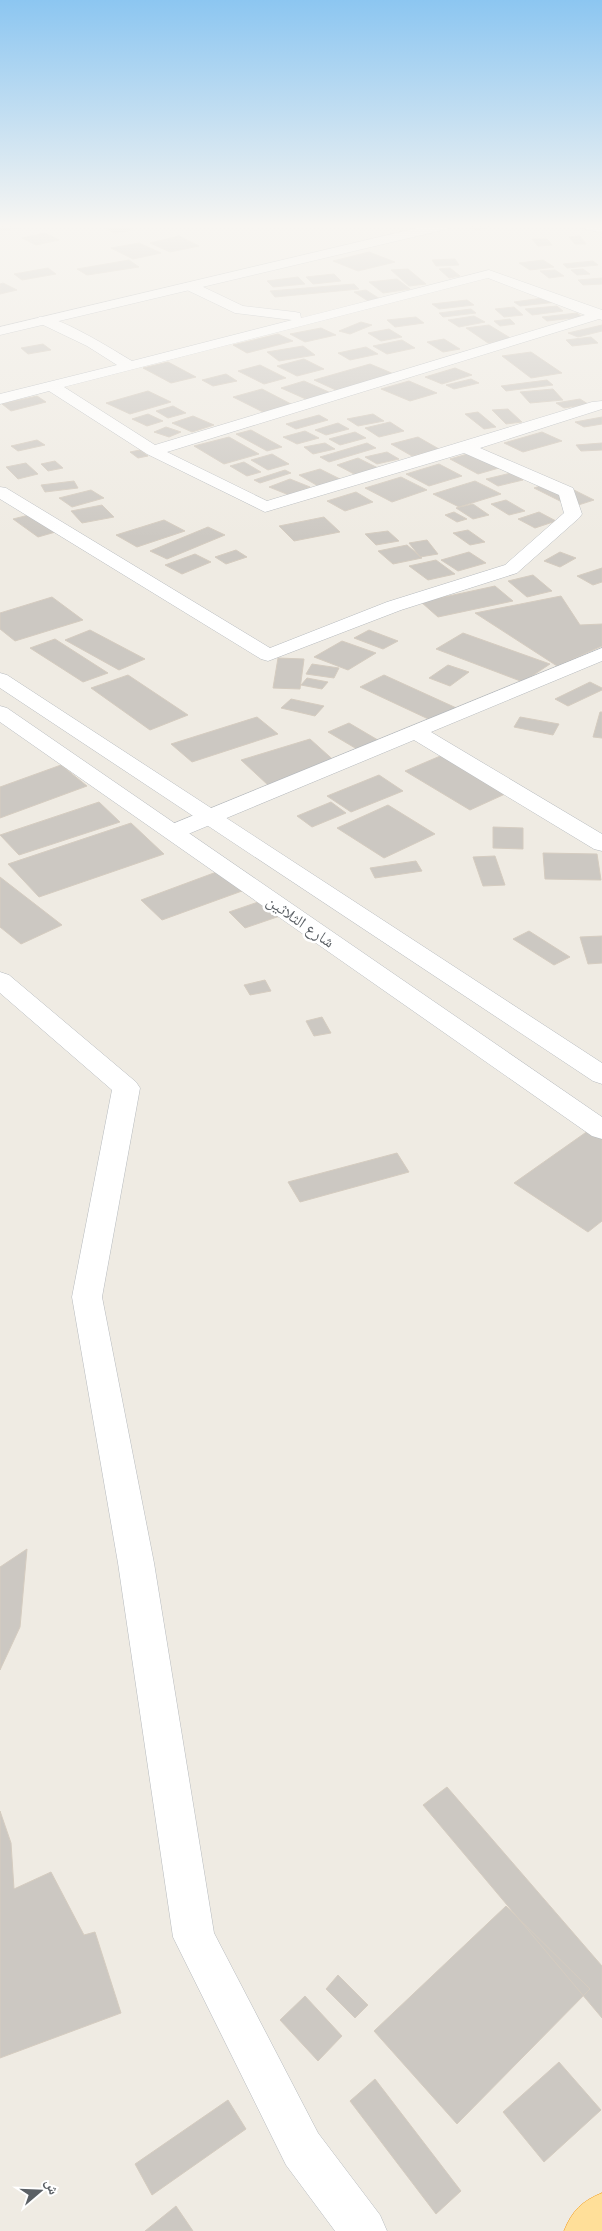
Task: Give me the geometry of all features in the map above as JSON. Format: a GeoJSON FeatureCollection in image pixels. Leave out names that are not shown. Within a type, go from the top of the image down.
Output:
{"type":"FeatureCollection","features":[{"type":"Feature","properties":{"kind":"highway"},"geometry":{"type":"LineString","coordinates":[[588,2231],[602,2216]]}},
{"type":"Feature","properties":{"kind":"street"},"geometry":{"type":"LineString","coordinates":[[63,329],[92,343],[128,365]]}},
{"type":"Feature","properties":{"kind":"street"},"geometry":{"type":"LineString","coordinates":[[0,399],[268,329]]}},
{"type":"Feature","properties":{"kind":"street"},"geometry":{"type":"LineString","coordinates":[[153,451],[555,329]]}},
{"type":"Feature","properties":{"kind":"street"},"geometry":{"type":"LineString","coordinates":[[52,387],[153,451],[265,507],[465,448],[601,403]]}},
{"type":"Feature","properties":{"kind":"street"},"geometry":{"type":"LineString","coordinates":[[4,498],[268,655],[394,606],[511,569],[573,514],[567,492],[465,448]]}},
{"type":"Feature","properties":{"kind":"street"},"geometry":{"type":"LineString","coordinates":[[173,832],[602,654]]}},
{"type":"Feature","properties":{"kind":"street"},"geometry":{"type":"LineString","coordinates":[[0,679],[602,1075]]}},
{"type":"Feature","properties":{"kind":"street","name":"شارع الثلاثين"},"geometry":{"type":"LineString","coordinates":[[0,712],[602,1130]]}},
{"type":"Feature","properties":{"kind":"street"},"geometry":{"type":"LineString","coordinates":[[416,732],[602,844]]}},
{"type":"Feature","properties":{"kind":"street"},"geometry":{"type":"LineString","coordinates":[[0,980],[126,1088],[87,1297],[136,1563],[194,1937],[302,2149],[364,2231]]}},
{"type":"Feature","properties":{"kind":"building"},"geometry":{"type":"Polygon","coordinates":[[[323,329],[336,335],[305,342],[290,334],[323,329]]]}},
{"type":"Feature","properties":{"kind":"building"},"geometry":{"type":"Polygon","coordinates":[[[344,329],[362,329],[350,334],[339,331],[344,329]]]}},
{"type":"Feature","properties":{"kind":"building"},"geometry":{"type":"Polygon","coordinates":[[[389,329],[402,337],[381,341],[368,333],[389,329]]]}},
{"type":"Feature","properties":{"kind":"building"},"geometry":{"type":"Polygon","coordinates":[[[468,329],[496,329],[512,339],[488,343],[468,329]]]}},
{"type":"Feature","properties":{"kind":"building"},"geometry":{"type":"Polygon","coordinates":[[[585,329],[602,329],[602,331],[578,337],[568,333],[585,329]]]}},
{"type":"Feature","properties":{"kind":"building"},"geometry":{"type":"Polygon","coordinates":[[[278,334],[293,341],[247,353],[233,345],[278,334]]]}},
{"type":"Feature","properties":{"kind":"building"},"geometry":{"type":"Polygon","coordinates":[[[591,337],[598,343],[572,346],[566,340],[591,337]]]}},
{"type":"Feature","properties":{"kind":"building"},"geometry":{"type":"Polygon","coordinates":[[[444,339],[460,349],[443,352],[427,342],[444,339]]]}},
{"type":"Feature","properties":{"kind":"building"},"geometry":{"type":"Polygon","coordinates":[[[402,340],[415,348],[387,354],[373,346],[402,340]]]}},
{"type":"Feature","properties":{"kind":"building"},"geometry":{"type":"Polygon","coordinates":[[[43,344],[51,350],[28,354],[21,348],[43,344]]]}},
{"type":"Feature","properties":{"kind":"building"},"geometry":{"type":"Polygon","coordinates":[[[303,346],[315,355],[279,361],[267,352],[303,346]]]}},
{"type":"Feature","properties":{"kind":"building"},"geometry":{"type":"Polygon","coordinates":[[[366,347],[378,354],[350,360],[338,353],[366,347]]]}},
{"type":"Feature","properties":{"kind":"building"},"geometry":{"type":"Polygon","coordinates":[[[531,352],[562,373],[531,378],[502,356],[531,352]]]}},
{"type":"Feature","properties":{"kind":"building"},"geometry":{"type":"Polygon","coordinates":[[[304,359],[324,369],[297,376],[277,366],[304,359]]]}},
{"type":"Feature","properties":{"kind":"building"},"geometry":{"type":"Polygon","coordinates":[[[168,362],[196,377],[171,383],[143,368],[168,362]]]}},
{"type":"Feature","properties":{"kind":"building"},"geometry":{"type":"Polygon","coordinates":[[[370,364],[394,374],[338,391],[314,380],[370,364]]]}},
{"type":"Feature","properties":{"kind":"building"},"geometry":{"type":"Polygon","coordinates":[[[260,365],[286,378],[264,384],[238,371],[260,365]]]}},
{"type":"Feature","properties":{"kind":"building"},"geometry":{"type":"Polygon","coordinates":[[[455,368],[472,375],[442,384],[425,377],[455,368]]]}},
{"type":"Feature","properties":{"kind":"building"},"geometry":{"type":"Polygon","coordinates":[[[226,374],[237,381],[213,386],[202,380],[226,374]]]}},
{"type":"Feature","properties":{"kind":"building"},"geometry":{"type":"Polygon","coordinates":[[[471,379],[479,383],[454,389],[446,385],[471,379]]]}},
{"type":"Feature","properties":{"kind":"building"},"geometry":{"type":"Polygon","coordinates":[[[547,380],[553,385],[506,391],[501,386],[547,380]]]}},
{"type":"Feature","properties":{"kind":"building"},"geometry":{"type":"Polygon","coordinates":[[[304,381],[331,393],[308,400],[281,388],[304,381]]]}},
{"type":"Feature","properties":{"kind":"building"},"geometry":{"type":"Polygon","coordinates":[[[409,381],[437,393],[410,401],[381,389],[409,381]]]}},
{"type":"Feature","properties":{"kind":"building"},"geometry":{"type":"Polygon","coordinates":[[[262,389],[293,405],[265,413],[233,397],[262,389]]]}},
{"type":"Feature","properties":{"kind":"building"},"geometry":{"type":"Polygon","coordinates":[[[553,389],[563,400],[530,403],[520,392],[553,389]]]}},
{"type":"Feature","properties":{"kind":"building"},"geometry":{"type":"Polygon","coordinates":[[[148,391],[171,402],[130,414],[106,403],[148,391]]]}},
{"type":"Feature","properties":{"kind":"building"},"geometry":{"type":"Polygon","coordinates":[[[37,396],[46,402],[11,411],[2,404],[37,396]]]}},
{"type":"Feature","properties":{"kind":"building"},"geometry":{"type":"Polygon","coordinates":[[[580,399],[588,404],[564,408],[556,403],[580,399]]]}},
{"type":"Feature","properties":{"kind":"building"},"geometry":{"type":"Polygon","coordinates":[[[173,406],[186,413],[168,418],[156,411],[173,406]]]}},
{"type":"Feature","properties":{"kind":"building"},"geometry":{"type":"Polygon","coordinates":[[[508,409],[522,422],[506,424],[492,410],[508,409]]]}},
{"type":"Feature","properties":{"kind":"building"},"geometry":{"type":"Polygon","coordinates":[[[478,412],[496,427],[484,429],[465,414],[478,412]]]}},
{"type":"Feature","properties":{"kind":"building"},"geometry":{"type":"Polygon","coordinates":[[[148,414],[163,421],[147,426],[132,419],[148,414]]]}},
{"type":"Feature","properties":{"kind":"building"},"geometry":{"type":"Polygon","coordinates":[[[373,414],[384,421],[358,426],[347,419],[373,414]]]}},
{"type":"Feature","properties":{"kind":"building"},"geometry":{"type":"Polygon","coordinates":[[[319,415],[328,420],[296,429],[286,424],[319,415]]]}},
{"type":"Feature","properties":{"kind":"building"},"geometry":{"type":"Polygon","coordinates":[[[193,416],[214,425],[192,432],[172,423],[193,416]]]}},
{"type":"Feature","properties":{"kind":"building"},"geometry":{"type":"Polygon","coordinates":[[[602,417],[602,424],[584,427],[575,422],[602,417]]]}},
{"type":"Feature","properties":{"kind":"building"},"geometry":{"type":"Polygon","coordinates":[[[390,422],[404,431],[379,437],[365,428],[390,422]]]}},
{"type":"Feature","properties":{"kind":"building"},"geometry":{"type":"Polygon","coordinates":[[[338,423],[349,429],[326,435],[315,430],[338,423]]]}},
{"type":"Feature","properties":{"kind":"building"},"geometry":{"type":"Polygon","coordinates":[[[166,427],[181,432],[169,437],[154,432],[166,427]]]}},
{"type":"Feature","properties":{"kind":"building"},"geometry":{"type":"Polygon","coordinates":[[[251,430],[282,447],[267,451],[236,434],[251,430]]]}},
{"type":"Feature","properties":{"kind":"building"},"geometry":{"type":"Polygon","coordinates":[[[305,431],[319,438],[297,444],[283,437],[305,431]]]}},
{"type":"Feature","properties":{"kind":"building"},"geometry":{"type":"Polygon","coordinates":[[[355,432],[366,438],[340,445],[329,439],[355,432]]]}},
{"type":"Feature","properties":{"kind":"building"},"geometry":{"type":"Polygon","coordinates":[[[542,432],[562,441],[523,452],[504,443],[542,432]]]}},
{"type":"Feature","properties":{"kind":"building"},"geometry":{"type":"Polygon","coordinates":[[[229,437],[259,454],[224,464],[194,446],[229,437]]]}},
{"type":"Feature","properties":{"kind":"building"},"geometry":{"type":"Polygon","coordinates":[[[418,437],[439,449],[412,456],[391,444],[418,437]]]}},
{"type":"Feature","properties":{"kind":"building"},"geometry":{"type":"Polygon","coordinates":[[[37,440],[45,445],[18,451],[11,446],[37,440]]]}},
{"type":"Feature","properties":{"kind":"building"},"geometry":{"type":"Polygon","coordinates":[[[325,443],[335,449],[313,454],[304,447],[325,443]]]}},
{"type":"Feature","properties":{"kind":"building"},"geometry":{"type":"Polygon","coordinates":[[[367,443],[376,448],[329,462],[320,457],[367,443]]]}},
{"type":"Feature","properties":{"kind":"building"},"geometry":{"type":"Polygon","coordinates":[[[602,443],[602,450],[581,451],[576,445],[602,443]]]}},
{"type":"Feature","properties":{"kind":"building"},"geometry":{"type":"Polygon","coordinates":[[[140,450],[148,456],[138,458],[130,452],[140,450]]]}},
{"type":"Feature","properties":{"kind":"building"},"geometry":{"type":"Polygon","coordinates":[[[387,452],[399,459],[377,464],[365,457],[387,452]]]}},
{"type":"Feature","properties":{"kind":"building"},"geometry":{"type":"Polygon","coordinates":[[[471,453],[499,468],[478,474],[450,459],[471,453]]]}},
{"type":"Feature","properties":{"kind":"building"},"geometry":{"type":"Polygon","coordinates":[[[272,454],[289,464],[268,470],[251,460],[272,454]]]}},
{"type":"Feature","properties":{"kind":"building"},"geometry":{"type":"Polygon","coordinates":[[[358,458],[378,468],[356,475],[337,465],[358,458]]]}},
{"type":"Feature","properties":{"kind":"building"},"geometry":{"type":"Polygon","coordinates":[[[55,461],[63,468],[48,471],[41,464],[55,461]]]}},
{"type":"Feature","properties":{"kind":"building"},"geometry":{"type":"Polygon","coordinates":[[[244,462],[261,472],[247,476],[230,466],[244,462]]]}},
{"type":"Feature","properties":{"kind":"building"},"geometry":{"type":"Polygon","coordinates":[[[26,463],[38,474],[18,479],[6,467],[26,463]]]}},
{"type":"Feature","properties":{"kind":"building"},"geometry":{"type":"Polygon","coordinates":[[[439,464],[462,476],[429,486],[406,474],[439,464]]]}},
{"type":"Feature","properties":{"kind":"building"},"geometry":{"type":"Polygon","coordinates":[[[320,469],[340,479],[318,486],[299,475],[320,469]]]}},
{"type":"Feature","properties":{"kind":"building"},"geometry":{"type":"Polygon","coordinates":[[[285,470],[291,473],[260,483],[254,480],[285,470]]]}},
{"type":"Feature","properties":{"kind":"building"},"geometry":{"type":"Polygon","coordinates":[[[511,473],[523,480],[498,486],[486,479],[511,473]]]}},
{"type":"Feature","properties":{"kind":"building"},"geometry":{"type":"Polygon","coordinates":[[[401,477],[427,490],[392,502],[365,488],[401,477]]]}},
{"type":"Feature","properties":{"kind":"building"},"geometry":{"type":"Polygon","coordinates":[[[290,479],[310,487],[289,495],[269,487],[290,479]]]}},
{"type":"Feature","properties":{"kind":"building"},"geometry":{"type":"Polygon","coordinates":[[[74,481],[78,488],[45,492],[41,485],[74,481]]]}},
{"type":"Feature","properties":{"kind":"building"},"geometry":{"type":"Polygon","coordinates":[[[475,481],[501,494],[459,507],[433,494],[475,481]]]}},
{"type":"Feature","properties":{"kind":"building"},"geometry":{"type":"Polygon","coordinates":[[[556,481],[594,500],[572,507],[534,488],[556,481]]]}},
{"type":"Feature","properties":{"kind":"building"},"geometry":{"type":"Polygon","coordinates":[[[91,490],[104,498],[72,507],[59,498],[91,490]]]}},
{"type":"Feature","properties":{"kind":"building"},"geometry":{"type":"Polygon","coordinates":[[[356,492],[373,502],[345,511],[327,501],[356,492]]]}},
{"type":"Feature","properties":{"kind":"building"},"geometry":{"type":"Polygon","coordinates":[[[506,500],[525,511],[509,515],[491,504],[506,500]]]}},
{"type":"Feature","properties":{"kind":"building"},"geometry":{"type":"Polygon","coordinates":[[[473,504],[489,515],[473,519],[456,508],[473,504]]]}},
{"type":"Feature","properties":{"kind":"building"},"geometry":{"type":"Polygon","coordinates":[[[102,505],[114,517],[82,523],[71,511],[102,505]]]}},
{"type":"Feature","properties":{"kind":"building"},"geometry":{"type":"Polygon","coordinates":[[[41,512],[66,529],[38,537],[13,519],[41,512]]]}},
{"type":"Feature","properties":{"kind":"building"},"geometry":{"type":"Polygon","coordinates":[[[454,512],[467,519],[457,522],[445,515],[454,512]]]}},
{"type":"Feature","properties":{"kind":"building"},"geometry":{"type":"Polygon","coordinates":[[[539,512],[556,521],[535,528],[518,519],[539,512]]]}},
{"type":"Feature","properties":{"kind":"building"},"geometry":{"type":"Polygon","coordinates":[[[324,517],[340,532],[294,541],[279,526],[324,517]]]}},
{"type":"Feature","properties":{"kind":"building"},"geometry":{"type":"Polygon","coordinates":[[[164,520],[185,531],[137,547],[116,535],[164,520]]]}},
{"type":"Feature","properties":{"kind":"building"},"geometry":{"type":"Polygon","coordinates":[[[208,527],[225,535],[167,559],[150,551],[208,527]]]}},
{"type":"Feature","properties":{"kind":"building"},"geometry":{"type":"Polygon","coordinates":[[[468,530],[485,542],[470,545],[453,533],[468,530]]]}},
{"type":"Feature","properties":{"kind":"building"},"geometry":{"type":"Polygon","coordinates":[[[388,531],[399,541],[376,545],[365,534],[388,531]]]}},
{"type":"Feature","properties":{"kind":"building"},"geometry":{"type":"Polygon","coordinates":[[[427,540],[438,554],[420,557],[409,543],[427,540]]]}},
{"type":"Feature","properties":{"kind":"building"},"geometry":{"type":"Polygon","coordinates":[[[407,545],[422,558],[393,564],[378,551],[407,545]]]}},
{"type":"Feature","properties":{"kind":"building"},"geometry":{"type":"Polygon","coordinates":[[[236,550],[247,557],[226,564],[215,557],[236,550]]]}},
{"type":"Feature","properties":{"kind":"building"},"geometry":{"type":"Polygon","coordinates":[[[469,552],[486,563],[458,571],[441,560],[469,552]]]}},
{"type":"Feature","properties":{"kind":"building"},"geometry":{"type":"Polygon","coordinates":[[[560,552],[576,558],[560,567],[544,561],[560,552]]]}},
{"type":"Feature","properties":{"kind":"building"},"geometry":{"type":"Polygon","coordinates":[[[195,554],[211,562],[182,574],[165,565],[195,554]]]}},
{"type":"Feature","properties":{"kind":"building"},"geometry":{"type":"Polygon","coordinates":[[[436,560],[455,574],[428,580],[409,566],[436,560]]]}},
{"type":"Feature","properties":{"kind":"building"},"geometry":{"type":"Polygon","coordinates":[[[602,568],[602,582],[593,585],[577,576],[602,568]]]}},
{"type":"Feature","properties":{"kind":"building"},"geometry":{"type":"Polygon","coordinates":[[[533,575],[552,591],[527,597],[508,581],[533,575]]]}},
{"type":"Feature","properties":{"kind":"building"},"geometry":{"type":"Polygon","coordinates":[[[495,586],[513,601],[438,617],[421,602],[495,586]]]}},
{"type":"Feature","properties":{"kind":"building"},"geometry":{"type":"Polygon","coordinates":[[[561,596],[580,625],[602,624],[602,646],[557,666],[475,613],[561,596]]]}},
{"type":"Feature","properties":{"kind":"building"},"geometry":{"type":"Polygon","coordinates":[[[52,597],[83,620],[15,641],[0,629],[0,613],[52,597]]]}},
{"type":"Feature","properties":{"kind":"building"},"geometry":{"type":"Polygon","coordinates":[[[90,630],[145,659],[119,670],[65,640],[90,630]]]}},
{"type":"Feature","properties":{"kind":"building"},"geometry":{"type":"Polygon","coordinates":[[[369,630],[398,641],[383,649],[354,638],[369,630]]]}},
{"type":"Feature","properties":{"kind":"building"},"geometry":{"type":"Polygon","coordinates":[[[463,633],[550,664],[523,682],[436,649],[463,633]]]}},
{"type":"Feature","properties":{"kind":"building"},"geometry":{"type":"Polygon","coordinates":[[[55,639],[108,673],[83,682],[30,648],[55,639]]]}},
{"type":"Feature","properties":{"kind":"building"},"geometry":{"type":"Polygon","coordinates":[[[342,641],[376,653],[348,670],[314,657],[342,641]]]}},
{"type":"Feature","properties":{"kind":"building"},"geometry":{"type":"Polygon","coordinates":[[[278,658],[304,659],[300,689],[273,688],[278,658]]]}},
{"type":"Feature","properties":{"kind":"building"},"geometry":{"type":"Polygon","coordinates":[[[312,664],[339,668],[334,678],[306,674],[312,664]]]}},
{"type":"Feature","properties":{"kind":"building"},"geometry":{"type":"Polygon","coordinates":[[[448,665],[469,672],[450,686],[429,678],[448,665]]]}},
{"type":"Feature","properties":{"kind":"building"},"geometry":{"type":"Polygon","coordinates":[[[128,675],[188,715],[150,730],[91,688],[128,675]]]}},
{"type":"Feature","properties":{"kind":"building"},"geometry":{"type":"Polygon","coordinates":[[[384,675],[463,711],[439,724],[360,687],[384,675]]]}},
{"type":"Feature","properties":{"kind":"building"},"geometry":{"type":"Polygon","coordinates":[[[307,678],[328,682],[322,689],[301,685],[307,678]]]}},
{"type":"Feature","properties":{"kind":"building"},"geometry":{"type":"Polygon","coordinates":[[[590,682],[602,688],[602,690],[568,706],[555,699],[590,682]]]}},
{"type":"Feature","properties":{"kind":"building"},"geometry":{"type":"Polygon","coordinates":[[[291,699],[324,706],[315,716],[281,708],[291,699]]]}},
{"type":"Feature","properties":{"kind":"building"},"geometry":{"type":"Polygon","coordinates":[[[600,712],[602,712],[602,738],[593,737],[600,712]]]}},
{"type":"Feature","properties":{"kind":"building"},"geometry":{"type":"Polygon","coordinates":[[[257,717],[278,734],[192,762],[171,744],[257,717]]]}},
{"type":"Feature","properties":{"kind":"building"},"geometry":{"type":"Polygon","coordinates":[[[520,717],[559,724],[553,735],[514,727],[520,717]]]}},
{"type":"Feature","properties":{"kind":"building"},"geometry":{"type":"Polygon","coordinates":[[[349,723],[388,746],[367,755],[328,732],[349,723]]]}},
{"type":"Feature","properties":{"kind":"building"},"geometry":{"type":"Polygon","coordinates":[[[310,739],[339,765],[269,786],[241,760],[310,739]]]}},
{"type":"Feature","properties":{"kind":"building"},"geometry":{"type":"Polygon","coordinates":[[[452,751],[516,789],[470,810],[405,771],[452,751]]]}},
{"type":"Feature","properties":{"kind":"building"},"geometry":{"type":"Polygon","coordinates":[[[61,765],[87,786],[0,818],[0,787],[61,765]]]}},
{"type":"Feature","properties":{"kind":"building"},"geometry":{"type":"Polygon","coordinates":[[[379,775],[403,791],[351,812],[327,796],[379,775]]]}},
{"type":"Feature","properties":{"kind":"building"},"geometry":{"type":"Polygon","coordinates":[[[99,802],[120,822],[19,855],[0,835],[99,802]]]}},
{"type":"Feature","properties":{"kind":"building"},"geometry":{"type":"Polygon","coordinates":[[[331,802],[346,813],[312,827],[297,816],[331,802]]]}},
{"type":"Feature","properties":{"kind":"building"},"geometry":{"type":"Polygon","coordinates":[[[388,805],[435,834],[384,858],[337,828],[388,805]]]}},
{"type":"Feature","properties":{"kind":"building"},"geometry":{"type":"Polygon","coordinates":[[[131,823],[164,854],[39,897],[8,864],[131,823]]]}},
{"type":"Feature","properties":{"kind":"building"},"geometry":{"type":"Polygon","coordinates":[[[493,827],[523,828],[523,849],[493,848],[493,827]]]}},
{"type":"Feature","properties":{"kind":"building"},"geometry":{"type":"Polygon","coordinates":[[[543,853],[597,854],[601,880],[545,879],[543,853]]]}},
{"type":"Feature","properties":{"kind":"building"},"geometry":{"type":"Polygon","coordinates":[[[495,856],[505,885],[483,886],[473,857],[495,856]]]}},
{"type":"Feature","properties":{"kind":"building"},"geometry":{"type":"Polygon","coordinates":[[[416,861],[422,871],[375,878],[370,868],[416,861]]]}},
{"type":"Feature","properties":{"kind":"building"},"geometry":{"type":"Polygon","coordinates":[[[230,867],[253,887],[162,920],[141,900],[230,867]]]}},
{"type":"Feature","properties":{"kind":"building"},"geometry":{"type":"Polygon","coordinates":[[[0,877],[62,925],[21,944],[0,927],[0,877]]]}},
{"type":"Feature","properties":{"kind":"building"},"geometry":{"type":"Polygon","coordinates":[[[264,900],[280,916],[245,928],[229,912],[264,900]]]}},
{"type":"Feature","properties":{"kind":"building"},"geometry":{"type":"Polygon","coordinates":[[[529,931],[570,957],[554,965],[513,939],[529,931]]]}},
{"type":"Feature","properties":{"kind":"building"},"geometry":{"type":"Polygon","coordinates":[[[602,936],[602,963],[588,964],[580,937],[602,936]]]}},
{"type":"Feature","properties":{"kind":"building"},"geometry":{"type":"Polygon","coordinates":[[[265,980],[271,991],[250,995],[244,985],[265,980]]]}},
{"type":"Feature","properties":{"kind":"building"},"geometry":{"type":"Polygon","coordinates":[[[322,1017],[331,1033],[314,1036],[306,1021],[322,1017]]]}},
{"type":"Feature","properties":{"kind":"building"},"geometry":{"type":"Polygon","coordinates":[[[602,1121],[602,1221],[588,1232],[514,1183],[602,1121]]]}},
{"type":"Feature","properties":{"kind":"building"},"geometry":{"type":"Polygon","coordinates":[[[397,1153],[409,1172],[300,1202],[288,1182],[397,1153]]]}},
{"type":"Feature","properties":{"kind":"building"},"geometry":{"type":"Polygon","coordinates":[[[27,1549],[20,1627],[0,1670],[0,1567],[27,1549]]]}},
{"type":"Feature","properties":{"kind":"building"},"geometry":{"type":"Polygon","coordinates":[[[447,1787],[602,1966],[602,2018],[423,1805],[447,1787]]]}},
{"type":"Feature","properties":{"kind":"building"},"geometry":{"type":"Polygon","coordinates":[[[0,1811],[11,1843],[14,1889],[51,1872],[84,1935],[95,1932],[121,2013],[0,2058],[0,1811]]]}},
{"type":"Feature","properties":{"kind":"building"},"geometry":{"type":"Polygon","coordinates":[[[506,1906],[590,1989],[457,2124],[374,2031],[506,1906]]]}},
{"type":"Feature","properties":{"kind":"building"},"geometry":{"type":"Polygon","coordinates":[[[338,1975],[368,2005],[355,2018],[326,1989],[338,1975]]]}},
{"type":"Feature","properties":{"kind":"building"},"geometry":{"type":"Polygon","coordinates":[[[305,1996],[342,2036],[318,2061],[280,2020],[305,1996]]]}},
{"type":"Feature","properties":{"kind":"building"},"geometry":{"type":"Polygon","coordinates":[[[559,2062],[601,2110],[544,2162],[503,2112],[559,2062]]]}},
{"type":"Feature","properties":{"kind":"building"},"geometry":{"type":"Polygon","coordinates":[[[375,2079],[461,2191],[436,2214],[350,2101],[375,2079]]]}},
{"type":"Feature","properties":{"kind":"building"},"geometry":{"type":"Polygon","coordinates":[[[228,2100],[246,2129],[152,2195],[135,2164],[228,2100]]]}},
{"type":"Feature","properties":{"kind":"building"},"geometry":{"type":"Polygon","coordinates":[[[176,2206],[193,2231],[145,2231],[176,2206]]]}}]}
